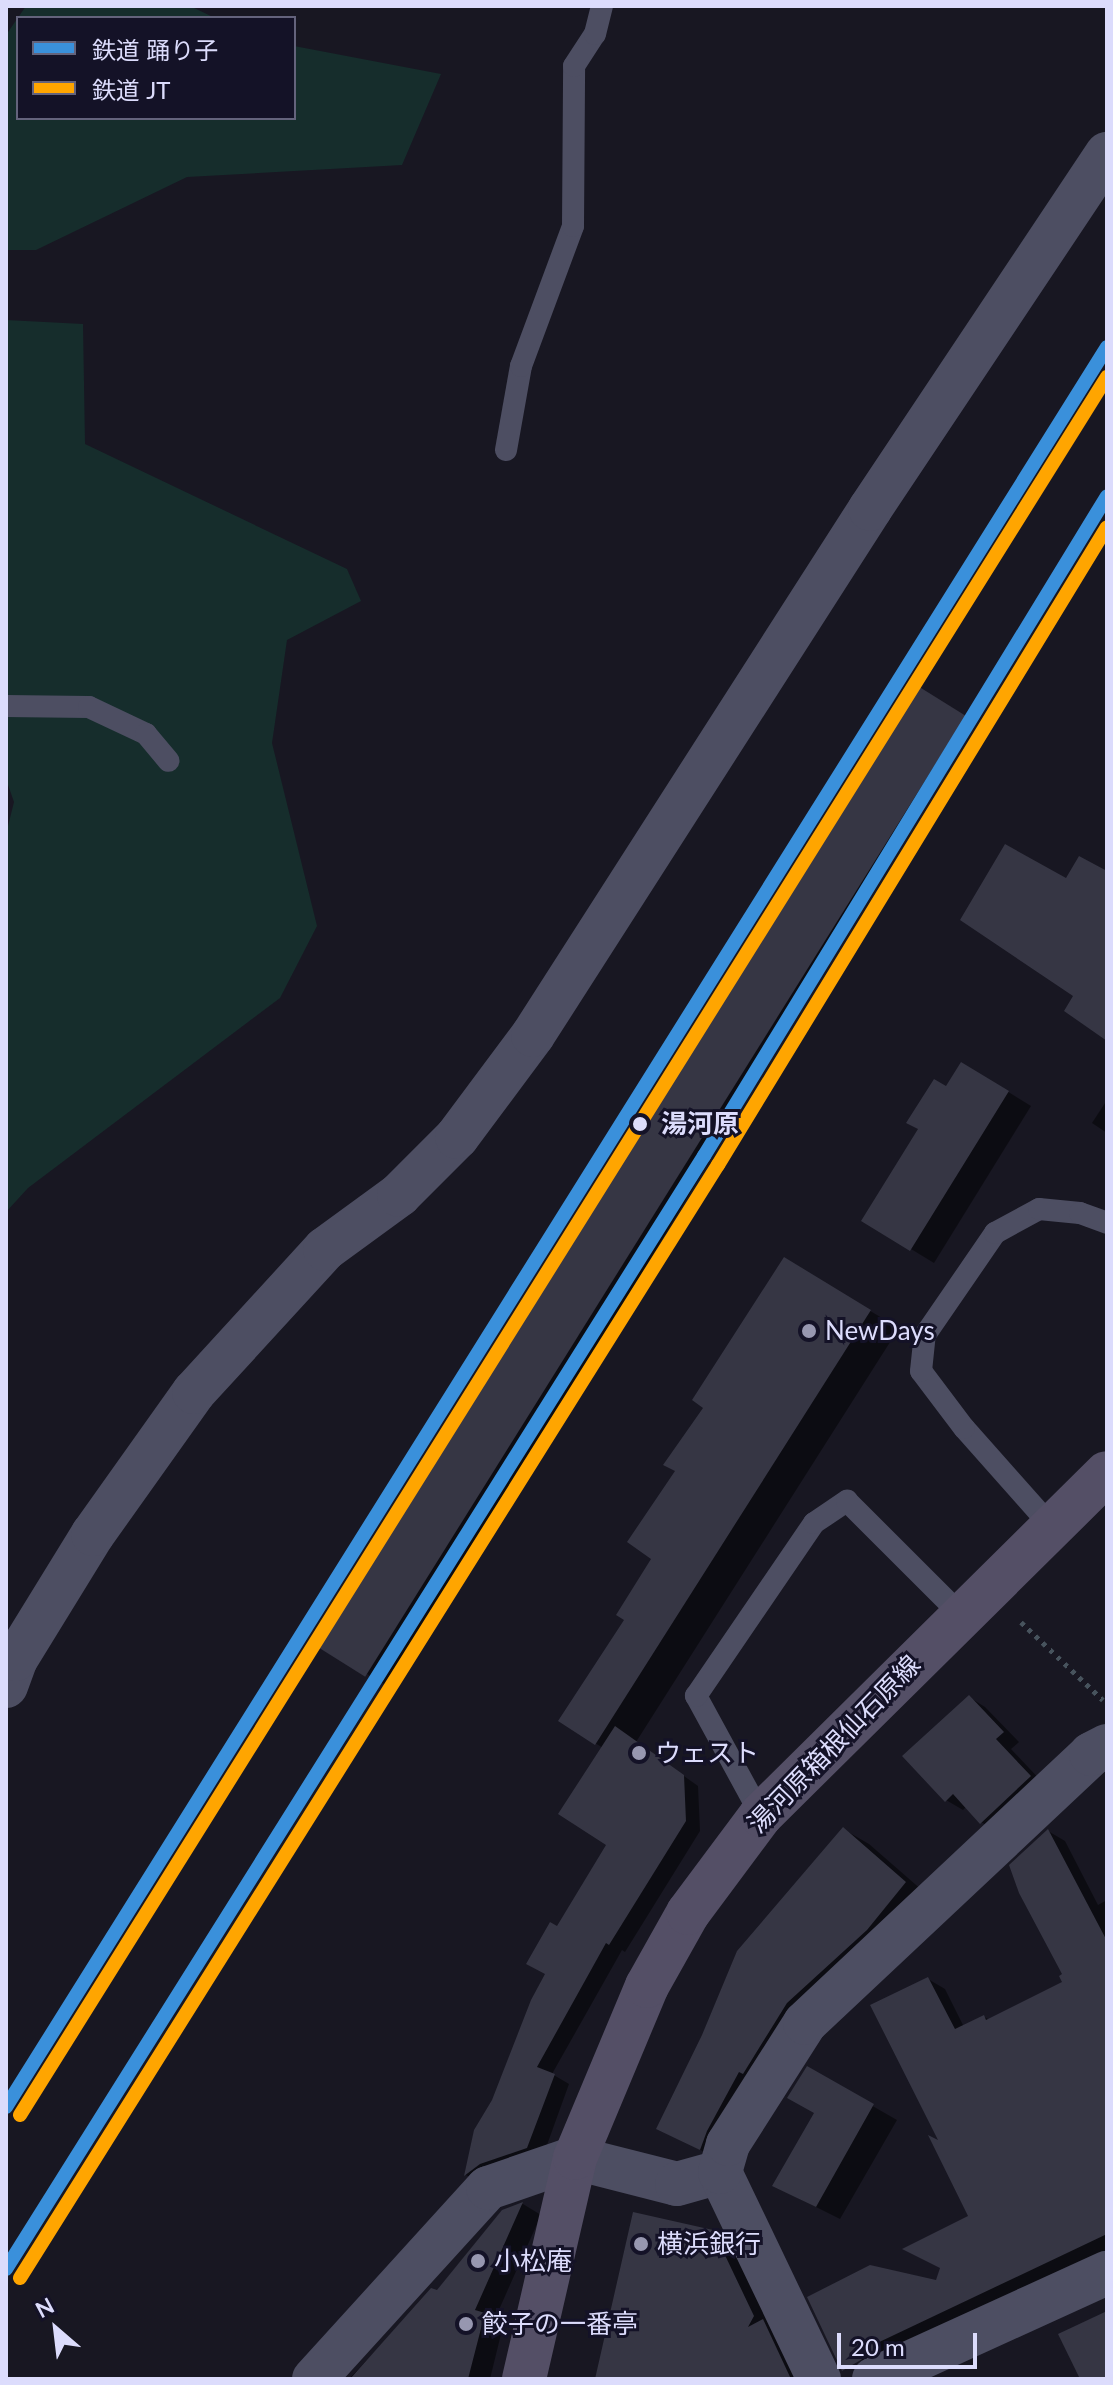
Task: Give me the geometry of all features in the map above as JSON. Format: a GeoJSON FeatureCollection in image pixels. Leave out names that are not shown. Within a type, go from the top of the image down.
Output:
{"type":"FeatureCollection","features":[{"type":"Feature","properties":{"kind":"main road","name":"湯河原箱根仙石原線"},"geometry":{"type":"LineString","coordinates":[[524,2379],[575,2158],[647,1986],[688,1913],[761,1815],[1107,1473]]}},
{"type":"Feature","properties":{"kind":"street"},"geometry":{"type":"LineString","coordinates":[[6,1686],[16,1659],[93,1534],[194,1392],[325,1249],[399,1195],[457,1137],[533,1035],[870,509],[1107,154]]}},
{"type":"Feature","properties":{"kind":"street"},"geometry":{"type":"LineString","coordinates":[[819,2379],[720,2172],[728,2144],[805,2023],[1091,1754],[1107,1746]]}},
{"type":"Feature","properties":{"kind":"street"},"geometry":{"type":"LineString","coordinates":[[314,2379],[488,2188],[575,2158],[677,2184],[720,2172]]}},
{"type":"Feature","properties":{"kind":"street"},"geometry":{"type":"LineString","coordinates":[[874,2379],[1107,2273]]}},
{"type":"Feature","properties":{"kind":"lane"},"geometry":{"type":"LineString","coordinates":[[506,450],[521,366],[573,226],[574,66],[595,34],[602,6]]}},
{"type":"Feature","properties":{"kind":"lane"},"geometry":{"type":"LineString","coordinates":[[6,706],[89,707],[146,734],[169,761]]}},
{"type":"Feature","properties":{"kind":"lane"},"geometry":{"type":"LineString","coordinates":[[1052,1527],[964,1428],[921,1371],[925,1335],[995,1233],[1039,1209],[1080,1213],[1107,1223]]}},
{"type":"Feature","properties":{"kind":"lane"},"geometry":{"type":"LineString","coordinates":[[761,1815],[696,1696],[814,1523],[847,1501],[961,1615]]}},
{"type":"Feature","properties":{"kind":"path"},"geometry":{"type":"LineString","coordinates":[[1017,1618],[1107,1704]]}},
{"type":"Feature","properties":{"kind":"green space"},"geometry":{"type":"Polygon","coordinates":[[[26,6],[190,6],[211,16],[19,16],[26,6]]]}},
{"type":"Feature","properties":{"kind":"green space"},"geometry":{"type":"Polygon","coordinates":[[[16,20],[16,120],[296,120],[296,46],[441,74],[402,165],[187,177],[36,250],[6,250],[6,35],[16,20]]]}},
{"type":"Feature","properties":{"kind":"green space"},"geometry":{"type":"Polygon","coordinates":[[[6,320],[83,324],[85,444],[347,569],[361,601],[287,640],[272,743],[317,926],[280,998],[28,1188],[6,1212],[6,834],[14,802],[6,779],[6,320]]]}},
{"type":"Feature","properties":{"kind":"building"},"geometry":{"type":"Polygon","coordinates":[[[913,683],[966,716],[365,1677],[313,1644],[913,683]]]}},
{"type":"Feature","properties":{"kind":"building"},"geometry":{"type":"Polygon","coordinates":[[[1005,844],[1066,878],[1079,856],[1107,871],[1107,1041],[1064,1011],[1073,996],[960,920],[1005,844]]]}},
{"type":"Feature","properties":{"kind":"building"},"geometry":{"type":"Polygon","coordinates":[[[961,1062],[1009,1091],[910,1251],[861,1221],[918,1129],[906,1123],[934,1079],[946,1086],[961,1062]]]}},
{"type":"Feature","properties":{"kind":"building"},"geometry":{"type":"Polygon","coordinates":[[[784,1257],[871,1310],[595,1745],[558,1721],[624,1620],[616,1615],[651,1559],[627,1542],[675,1471],[663,1465],[703,1408],[692,1400],[784,1257]]]}},
{"type":"Feature","properties":{"kind":"building"},"geometry":{"type":"Polygon","coordinates":[[[969,1695],[1004,1732],[996,1739],[1031,1776],[980,1824],[953,1794],[945,1802],[902,1756],[969,1695]]]}},
{"type":"Feature","properties":{"kind":"building"},"geometry":{"type":"Polygon","coordinates":[[[615,1726],[684,1775],[686,1821],[609,1945],[606,1943],[537,2067],[555,2074],[527,2148],[480,2164],[464,2176],[474,2130],[492,2100],[531,2000],[545,1974],[526,1964],[550,1922],[557,1926],[606,1845],[558,1814],[615,1726]]]}},
{"type":"Feature","properties":{"kind":"building"},"geometry":{"type":"Polygon","coordinates":[[[843,1827],[906,1882],[867,1930],[787,2003],[743,2074],[739,2072],[700,2150],[656,2129],[702,2035],[737,1951],[843,1827]]]}},
{"type":"Feature","properties":{"kind":"building"},"geometry":{"type":"Polygon","coordinates":[[[1048,1829],[1107,1941],[1107,2234],[873,2345],[876,2351],[842,2371],[807,2297],[870,2265],[936,2280],[940,2268],[902,2249],[968,2216],[928,2135],[938,2140],[870,2005],[928,1977],[955,2029],[984,2015],[986,2020],[1062,1982],[1059,1976],[1062,1974],[1019,1893],[1009,1865],[1048,1829]]]}},
{"type":"Feature","properties":{"kind":"building"},"geometry":{"type":"Polygon","coordinates":[[[807,2066],[874,2104],[816,2207],[772,2186],[814,2113],[787,2098],[807,2066]]]}},
{"type":"Feature","properties":{"kind":"building"},"geometry":{"type":"Polygon","coordinates":[[[523,2202],[475,2310],[485,2313],[468,2379],[350,2379],[431,2288],[437,2290],[502,2210],[523,2202]]]}},
{"type":"Feature","properties":{"kind":"building"},"geometry":{"type":"Polygon","coordinates":[[[633,2212],[713,2230],[754,2316],[748,2327],[763,2319],[791,2379],[595,2379],[633,2212]]]}},
{"type":"Feature","properties":{"kind":"building"},"geometry":{"type":"Polygon","coordinates":[[[1107,2311],[1107,2379],[1080,2379],[1058,2334],[1107,2311]]]}},
{"type":"Feature","properties":{"kind":"rail line","name":"踊り子"},"geometry":{"type":"LineString","coordinates":[[6,2107],[1107,347]]}},
{"type":"Feature","properties":{"kind":"rail line","name":"JT"},"geometry":{"type":"LineString","coordinates":[[20,2115],[1107,377]]}},
{"type":"Feature","properties":{"kind":"rail line","name":"踊り子"},"geometry":{"type":"LineString","coordinates":[[6,2269],[704,1156],[1107,496]]}},
{"type":"Feature","properties":{"kind":"rail line","name":"JT"},"geometry":{"type":"LineString","coordinates":[[20,2278],[718,1165],[1107,527]]}},
{"type":"Feature","properties":{"kind":"place","name":"湯河原"},"geometry":{"type":"Point","coordinates":[640,1124]}},
{"type":"Feature","properties":{"kind":"place","name":"NewDays"},"geometry":{"type":"Point","coordinates":[809,1331]}},
{"type":"Feature","properties":{"kind":"place","name":"ウェスト"},"geometry":{"type":"Point","coordinates":[639,1753]}},
{"type":"Feature","properties":{"kind":"place","name":"横浜銀行"},"geometry":{"type":"Point","coordinates":[641,2244]}},
{"type":"Feature","properties":{"kind":"place","name":"小松庵"},"geometry":{"type":"Point","coordinates":[478,2261]}},
{"type":"Feature","properties":{"kind":"place","name":"餃子の一番亭"},"geometry":{"type":"Point","coordinates":[466,2324]}}]}
